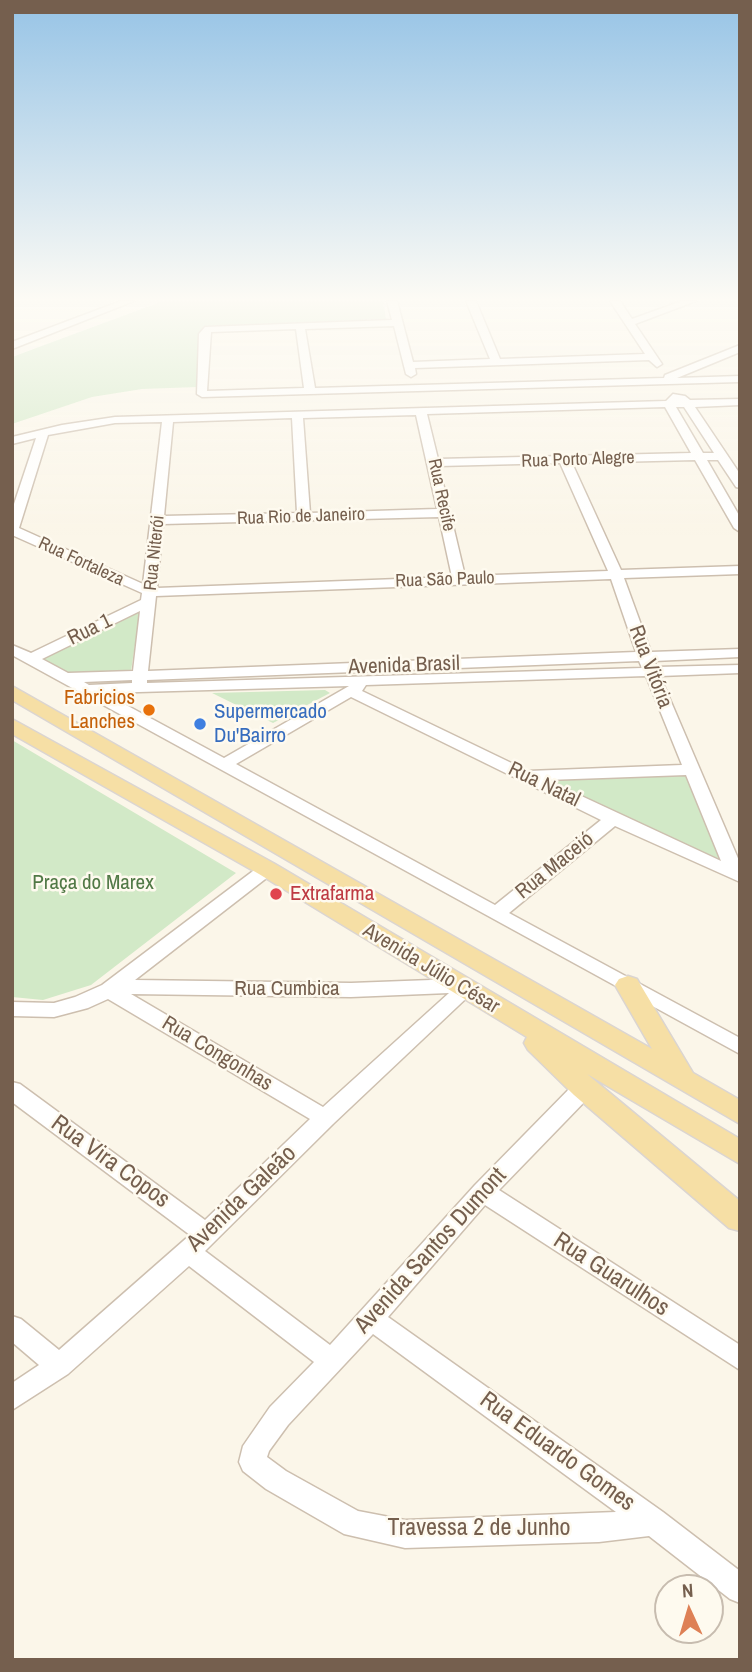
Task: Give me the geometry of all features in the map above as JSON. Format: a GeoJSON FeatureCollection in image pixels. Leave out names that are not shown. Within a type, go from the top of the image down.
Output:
{"type":"FeatureCollection","features":[{"type":"Feature","properties":{"kind":"main road","name":"Avenida Júlio César"},"geometry":{"type":"LineString","coordinates":[[12,692],[740,1113]]}},
{"type":"Feature","properties":{"kind":"main road","name":"Avenida Júlio César"},"geometry":{"type":"LineString","coordinates":[[12,725],[267,869],[461,988],[740,1153]]}},
{"type":"Feature","properties":{"kind":"main road"},"geometry":{"type":"LineString","coordinates":[[628,985],[682,1079]]}},
{"type":"Feature","properties":{"kind":"main road"},"geometry":{"type":"LineString","coordinates":[[510,1016],[584,1088],[740,1219]]}},
{"type":"Feature","properties":{"kind":"street"},"geometry":{"type":"LineString","coordinates":[[202,379],[202,394],[667,379]]}},
{"type":"Feature","properties":{"kind":"street"},"geometry":{"type":"LineString","coordinates":[[308,379],[310,391]]}},
{"type":"Feature","properties":{"kind":"street"},"geometry":{"type":"LineString","coordinates":[[413,379],[415,388]]}},
{"type":"Feature","properties":{"kind":"street"},"geometry":{"type":"LineString","coordinates":[[667,379],[672,400],[696,457],[740,528]]}},
{"type":"Feature","properties":{"kind":"street"},"geometry":{"type":"LineString","coordinates":[[12,441],[98,422],[421,412],[672,400],[688,404],[740,402]]}},
{"type":"Feature","properties":{"kind":"street"},"geometry":{"type":"LineString","coordinates":[[688,404],[740,484]]}},
{"type":"Feature","properties":{"kind":"street","name":"Rua Recife"},"geometry":{"type":"LineString","coordinates":[[421,412],[459,579]]}},
{"type":"Feature","properties":{"kind":"street"},"geometry":{"type":"LineString","coordinates":[[297,415],[304,517]]}},
{"type":"Feature","properties":{"kind":"street","name":"Rua Niterói"},"geometry":{"type":"LineString","coordinates":[[139,681],[159,520],[168,419]]}},
{"type":"Feature","properties":{"kind":"street"},"geometry":{"type":"LineString","coordinates":[[12,530],[43,434]]}},
{"type":"Feature","properties":{"kind":"street","name":"Rua Porto Alegre"},"geometry":{"type":"LineString","coordinates":[[434,463],[722,456]]}},
{"type":"Feature","properties":{"kind":"street","name":"Rua Vitória"},"geometry":{"type":"LineString","coordinates":[[565,461],[616,575],[691,770],[737,875]]}},
{"type":"Feature","properties":{"kind":"street","name":"Rua Rio de Janeiro"},"geometry":{"type":"LineString","coordinates":[[159,520],[444,513]]}},
{"type":"Feature","properties":{"kind":"street","name":"Rua Fortaleza"},"geometry":{"type":"LineString","coordinates":[[12,530],[150,596]]}},
{"type":"Feature","properties":{"kind":"street","name":"Rua São Paulo"},"geometry":{"type":"LineString","coordinates":[[150,596],[459,579],[740,570]]}},
{"type":"Feature","properties":{"kind":"street","name":"Rua 1"},"geometry":{"type":"LineString","coordinates":[[31,659],[150,596]]}},
{"type":"Feature","properties":{"kind":"street"},"geometry":{"type":"LineString","coordinates":[[12,649],[90,689],[223,765],[740,1047]]}},
{"type":"Feature","properties":{"kind":"street","name":"Avenida Brasil"},"geometry":{"type":"LineString","coordinates":[[68,678],[139,681],[361,680],[649,664],[740,653]]}},
{"type":"Feature","properties":{"kind":"street","name":"Avenida Brasil"},"geometry":{"type":"LineString","coordinates":[[649,664],[740,669]]}},
{"type":"Feature","properties":{"kind":"street"},"geometry":{"type":"LineString","coordinates":[[223,765],[361,680]]}},
{"type":"Feature","properties":{"kind":"street","name":"Rua Natal"},"geometry":{"type":"LineString","coordinates":[[361,680],[525,776],[737,875]]}},
{"type":"Feature","properties":{"kind":"street","name":"Avenida Brasil"},"geometry":{"type":"LineString","coordinates":[[90,689],[139,681]]}},
{"type":"Feature","properties":{"kind":"street"},"geometry":{"type":"LineString","coordinates":[[525,776],[691,770]]}},
{"type":"Feature","properties":{"kind":"street","name":"Rua Maceió"},"geometry":{"type":"LineString","coordinates":[[496,914],[614,819]]}},
{"type":"Feature","properties":{"kind":"street"},"geometry":{"type":"LineString","coordinates":[[12,1010],[54,1010],[81,1003],[112,988],[267,869]]}},
{"type":"Feature","properties":{"kind":"street","name":"Rua Cumbica"},"geometry":{"type":"LineString","coordinates":[[112,988],[461,988]]}},
{"type":"Feature","properties":{"kind":"street","name":"Rua Congonhas"},"geometry":{"type":"LineString","coordinates":[[112,988],[325,1118]]}},
{"type":"Feature","properties":{"kind":"street","name":"Avenida Galeão"},"geometry":{"type":"LineString","coordinates":[[12,1398],[59,1366],[188,1252],[461,988]]}},
{"type":"Feature","properties":{"kind":"street","name":"Avenida Santos Dumont"},"geometry":{"type":"LineString","coordinates":[[279,1416],[371,1319],[482,1192],[584,1088]]}},
{"type":"Feature","properties":{"kind":"street","name":"Rua Vira Copos"},"geometry":{"type":"LineString","coordinates":[[12,1090],[207,1234]]}},
{"type":"Feature","properties":{"kind":"street","name":"Rua Guarulhos"},"geometry":{"type":"LineString","coordinates":[[482,1192],[740,1359]]}},
{"type":"Feature","properties":{"kind":"street"},"geometry":{"type":"LineString","coordinates":[[188,1252],[331,1360]]}},
{"type":"Feature","properties":{"kind":"street","name":"Rua Eduardo Gomes"},"geometry":{"type":"LineString","coordinates":[[371,1319],[653,1521],[740,1588]]}},
{"type":"Feature","properties":{"kind":"street"},"geometry":{"type":"LineString","coordinates":[[12,1327],[59,1366]]}},
{"type":"Feature","properties":{"kind":"street","name":"Travessa 2 de Junho"},"geometry":{"type":"LineString","coordinates":[[279,1416],[256,1446],[253,1462],[276,1480],[354,1524],[405,1534],[598,1528],[653,1521]]}},
{"type":"Feature","properties":{"kind":"green space"},"geometry":{"type":"Polygon","coordinates":[[[12,379],[199,379],[198,387],[142,389],[92,397],[12,424],[12,379]]]}},
{"type":"Feature","properties":{"kind":"green space"},"geometry":{"type":"Polygon","coordinates":[[[140,612],[131,671],[71,674],[42,659],[140,612]]]}},
{"type":"Feature","properties":{"kind":"green space"},"geometry":{"type":"Polygon","coordinates":[[[325,690],[330,693],[273,723],[212,693],[325,690]]]}},
{"type":"Feature","properties":{"kind":"green space","name":"Praça do Marex"},"geometry":{"type":"Polygon","coordinates":[[[12,740],[236,873],[91,985],[43,1000],[12,997],[12,740]]]}},
{"type":"Feature","properties":{"kind":"green space"},"geometry":{"type":"Polygon","coordinates":[[[691,771],[734,874],[531,776],[691,771]]]}},
{"type":"Feature","properties":{"kind":"place","name":"Fabricios Lanches"},"geometry":{"type":"Point","coordinates":[149,710]}},
{"type":"Feature","properties":{"kind":"place","name":"Supermercado Du'Bairro"},"geometry":{"type":"Point","coordinates":[200,724]}},
{"type":"Feature","properties":{"kind":"place","name":"Extrafarma"},"geometry":{"type":"Point","coordinates":[276,894]}}]}
